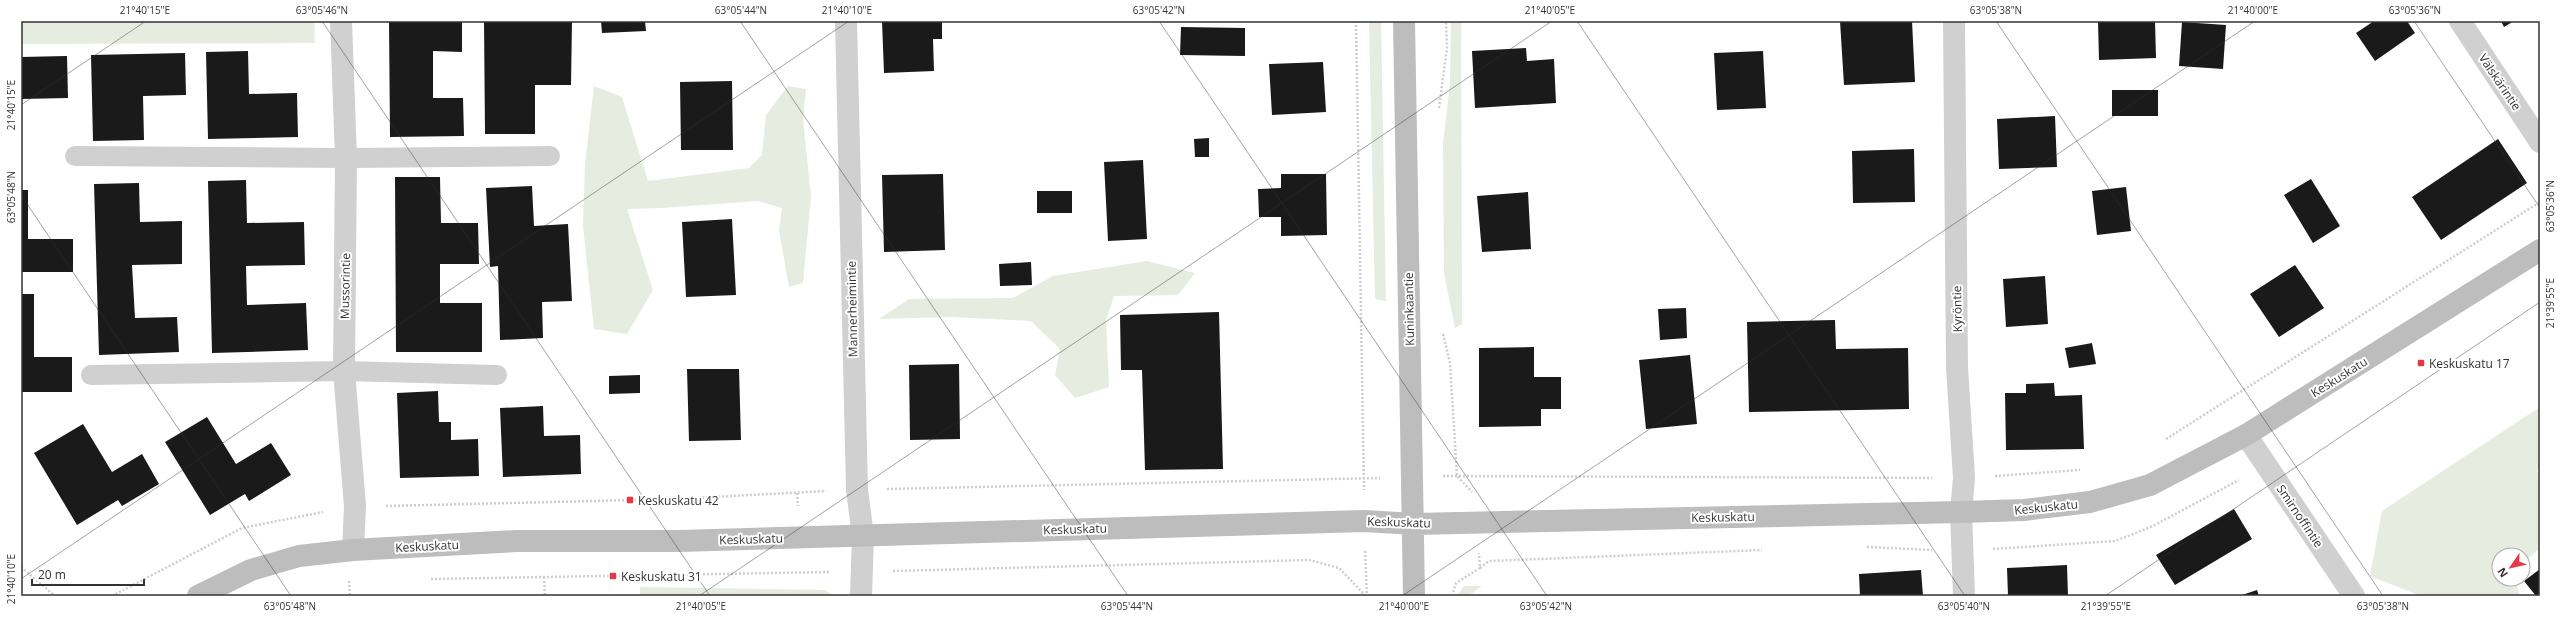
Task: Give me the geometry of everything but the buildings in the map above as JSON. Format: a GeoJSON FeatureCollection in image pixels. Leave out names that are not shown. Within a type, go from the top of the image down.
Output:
{"type":"FeatureCollection","features":[{"type":"Feature","properties":{"kind":"street","name":"Mussorintie"},"geometry":{"type":"LineString","coordinates":[[341,21],[346,158],[344,371],[355,506],[353,550]]}},
{"type":"Feature","properties":{"kind":"street","name":"Mannerheimintie"},"geometry":{"type":"LineString","coordinates":[[846,21],[857,490],[862,536],[860,596]]}},
{"type":"Feature","properties":{"kind":"street","name":"Kuninkaantie"},"geometry":{"type":"LineString","coordinates":[[1404,21],[1415,524],[1414,596]]}},
{"type":"Feature","properties":{"kind":"street","name":"Kyröntie"},"geometry":{"type":"LineString","coordinates":[[1954,21],[1957,367],[1964,478],[1961,512],[1964,596]]}},
{"type":"Feature","properties":{"kind":"street","name":"Välskärintie"},"geometry":{"type":"LineString","coordinates":[[2460,21],[2540,142]]}},
{"type":"Feature","properties":{"kind":"street","name":"Keskuskatu"},"geometry":{"type":"LineString","coordinates":[[198,596],[251,570],[299,556],[353,550],[517,541],[680,541],[1364,521],[1415,524],[1961,512],[2024,510],[2090,502],[2150,485],[2246,435],[2540,250]]}},
{"type":"Feature","properties":{"kind":"street","name":"Smirnoffintie"},"geometry":{"type":"LineString","coordinates":[[2246,435],[2354,596]]}},
{"type":"Feature","properties":{"kind":"lane"},"geometry":{"type":"LineString","coordinates":[[75,156],[346,158],[550,156]]}},
{"type":"Feature","properties":{"kind":"lane"},"geometry":{"type":"LineString","coordinates":[[91,375],[344,371],[497,375]]}},
{"type":"Feature","properties":{"kind":"path"},"geometry":{"type":"LineString","coordinates":[[1356,21],[1365,479]]}},
{"type":"Feature","properties":{"kind":"path"},"geometry":{"type":"LineString","coordinates":[[1438,115],[1447,48],[1446,21]]}},
{"type":"Feature","properties":{"kind":"path"},"geometry":{"type":"LineString","coordinates":[[2163,442],[2540,202]]}},
{"type":"Feature","properties":{"kind":"path"},"geometry":{"type":"LineString","coordinates":[[1441,330],[1450,363],[1457,476],[1477,496],[1480,568],[1456,583],[1452,596]]}},
{"type":"Feature","properties":{"kind":"path"},"geometry":{"type":"LineString","coordinates":[[112,596],[242,528],[355,506],[674,499],[857,490],[1365,479],[1413,476],[1964,478],[2084,469]]}},
{"type":"Feature","properties":{"kind":"path"},"geometry":{"type":"LineString","coordinates":[[427,579],[860,572],[1309,560],[1339,568],[1366,596]]}},
{"type":"Feature","properties":{"kind":"path"},"geometry":{"type":"LineString","coordinates":[[21,567],[55,596]]}},
{"type":"Feature","properties":{"kind":"path"},"geometry":{"type":"LineString","coordinates":[[544,577],[545,596]]}},
{"type":"Feature","properties":{"kind":"path"},"geometry":{"type":"LineString","coordinates":[[349,580],[350,596]]}},
{"type":"Feature","properties":{"kind":"path"},"geometry":{"type":"LineString","coordinates":[[344,581],[357,580]]}},
{"type":"Feature","properties":{"kind":"shaded area"},"geometry":{"type":"Polygon","coordinates":[[[21,21],[314,21],[315,43],[21,44],[21,21]]]}},
{"type":"Feature","properties":{"kind":"shaded area"},"geometry":{"type":"Polygon","coordinates":[[[1369,21],[1381,21],[1386,301],[1375,299],[1369,21]]]}},
{"type":"Feature","properties":{"kind":"shaded area"},"geometry":{"type":"Polygon","coordinates":[[[1451,21],[1461,21],[1462,324],[1455,328],[1444,273],[1443,144],[1450,83],[1451,21]]]}},
{"type":"Feature","properties":{"kind":"shaded area"},"geometry":{"type":"Polygon","coordinates":[[[594,86],[622,97],[648,181],[749,168],[762,155],[766,115],[788,86],[806,89],[803,119],[811,197],[803,283],[789,287],[779,230],[782,208],[758,201],[627,209],[653,290],[627,334],[594,329],[583,226],[585,164],[594,86]]]}},
{"type":"Feature","properties":{"kind":"shaded area"},"geometry":{"type":"Polygon","coordinates":[[[1147,261],[1195,273],[1178,295],[1114,296],[1106,320],[1109,387],[1075,398],[1055,375],[1060,349],[1031,321],[952,317],[879,319],[909,299],[1013,298],[1053,276],[1147,261]]]}},
{"type":"Feature","properties":{"kind":"shaded area"},"geometry":{"type":"Polygon","coordinates":[[[2540,407],[2540,468],[2537,470],[2540,478],[2540,548],[2531,556],[2531,547],[2491,547],[2491,587],[2517,587],[2520,596],[2421,596],[2370,576],[2382,511],[2540,407]]]}},
{"type":"Feature","properties":{"kind":"shaded area"},"geometry":{"type":"Polygon","coordinates":[[[1464,586],[1482,586],[1468,596],[1457,596],[1464,586]]]}},
{"type":"Feature","properties":{"kind":"shaded area"},"geometry":{"type":"Polygon","coordinates":[[[640,587],[825,590],[834,596],[640,596],[640,587]]]}},
{"type":"Feature","properties":{"kind":"place","name":"Keskuskatu 17"},"geometry":{"type":"Point","coordinates":[2421,363]}},
{"type":"Feature","properties":{"kind":"place","name":"Keskuskatu 42"},"geometry":{"type":"Point","coordinates":[630,500]}},
{"type":"Feature","properties":{"kind":"place","name":"Keskuskatu 31"},"geometry":{"type":"Point","coordinates":[613,576]}}]}
